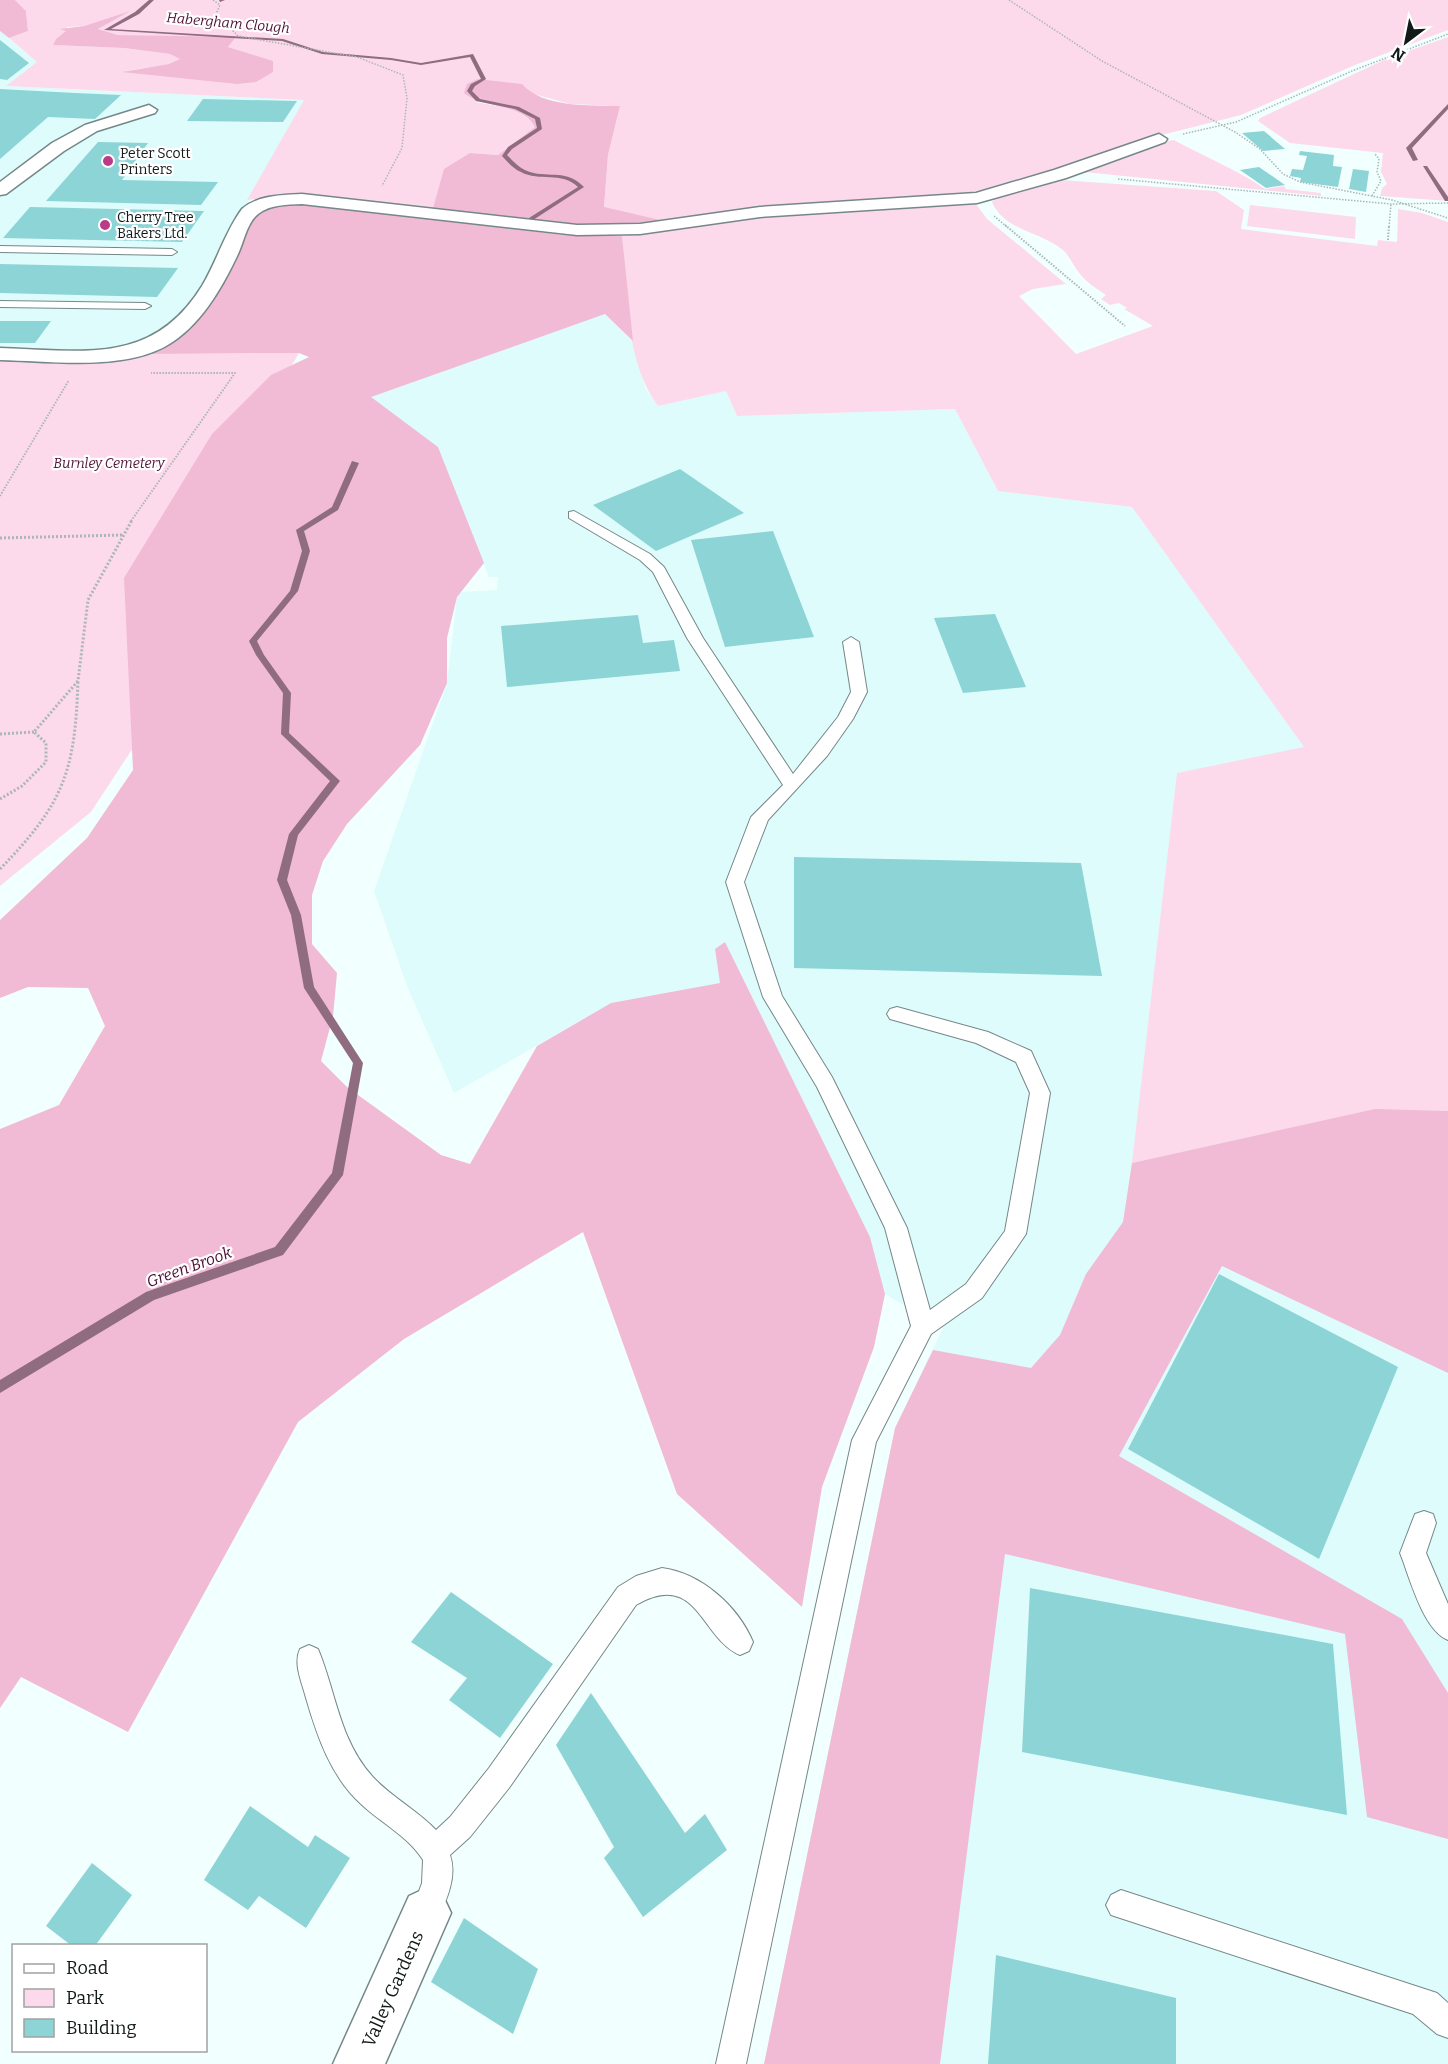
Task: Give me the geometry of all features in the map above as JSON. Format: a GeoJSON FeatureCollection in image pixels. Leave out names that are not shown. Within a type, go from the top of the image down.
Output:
{"type":"FeatureCollection","features":[{"type":"Feature","properties":{"kind":"street"},"geometry":{"type":"LineString","coordinates":[[0,190],[58,147],[91,128],[149,110]]}},
{"type":"Feature","properties":{"kind":"street"},"geometry":{"type":"LineString","coordinates":[[0,354],[107,355],[137,351],[159,342],[194,314],[252,210],[269,201],[302,199],[577,230],[640,229],[760,212],[977,198],[1060,174],[1159,139]]}},
{"type":"Feature","properties":{"kind":"street","name":"Valley Gardens"},"geometry":{"type":"LineString","coordinates":[[359,2064],[426,1913]]}},
{"type":"Feature","properties":{"kind":"lane"},"geometry":{"type":"LineString","coordinates":[[0,249],[172,252]]}},
{"type":"Feature","properties":{"kind":"lane"},"geometry":{"type":"LineString","coordinates":[[0,304],[144,306]]}},
{"type":"Feature","properties":{"kind":"lane"},"geometry":{"type":"LineString","coordinates":[[574,515],[645,557],[659,570],[694,638],[792,786]]}},
{"type":"Feature","properties":{"kind":"lane"},"geometry":{"type":"LineString","coordinates":[[851,642],[860,692],[845,719],[792,786],[760,817],[735,882],[773,997],[825,1083],[896,1228],[923,1328]]}},
{"type":"Feature","properties":{"kind":"lane"},"geometry":{"type":"LineString","coordinates":[[731,2064],[864,1440],[923,1328],[975,1291],[1015,1234],[1040,1093],[1024,1057],[981,1037],[897,1014]]}},
{"type":"Feature","properties":{"kind":"lane"},"geometry":{"type":"LineString","coordinates":[[1424,1523],[1413,1553],[1432,1602],[1448,1627]]}},
{"type":"Feature","properties":{"kind":"lane"},"geometry":{"type":"LineString","coordinates":[[434,1851],[476,1809],[627,1596],[640,1587],[654,1581],[679,1583],[702,1595],[740,1642]]}},
{"type":"Feature","properties":{"kind":"lane"},"geometry":{"type":"LineString","coordinates":[[309,1658],[330,1735],[347,1766],[362,1786],[414,1829],[434,1851],[440,1873],[426,1913]]}},
{"type":"Feature","properties":{"kind":"lane"},"geometry":{"type":"LineString","coordinates":[[1121,1905],[1413,1999],[1426,2004],[1448,2023]]}},
{"type":"Feature","properties":{"kind":"path"},"geometry":{"type":"LineString","coordinates":[[213,0],[220,5],[216,14],[238,36],[357,57],[380,64],[403,75],[407,98],[402,148],[370,208]]}},
{"type":"Feature","properties":{"kind":"path"},"geometry":{"type":"LineString","coordinates":[[1009,0],[1102,61],[1260,149],[1283,174],[1300,182],[1372,196],[1448,218]]}},
{"type":"Feature","properties":{"kind":"path"},"geometry":{"type":"LineString","coordinates":[[1159,139],[1222,127],[1352,71],[1448,34]]}},
{"type":"Feature","properties":{"kind":"path"},"geometry":{"type":"LineString","coordinates":[[1372,196],[1381,181],[1377,172],[1379,159],[1375,154]]}},
{"type":"Feature","properties":{"kind":"path"},"geometry":{"type":"LineString","coordinates":[[1060,174],[1391,204],[1448,203]]}},
{"type":"Feature","properties":{"kind":"path"},"geometry":{"type":"LineString","coordinates":[[977,198],[987,211],[1125,326]]}},
{"type":"Feature","properties":{"kind":"path"},"geometry":{"type":"LineString","coordinates":[[1388,240],[1391,204]]}},
{"type":"Feature","properties":{"kind":"path"},"geometry":{"type":"LineString","coordinates":[[0,869],[32,837],[64,785],[74,752],[78,681],[88,600],[123,536],[235,373],[142,373]]}},
{"type":"Feature","properties":{"kind":"path"},"geometry":{"type":"LineString","coordinates":[[0,496],[73,374]]}},
{"type":"Feature","properties":{"kind":"path"},"geometry":{"type":"LineString","coordinates":[[0,538],[123,536]]}},
{"type":"Feature","properties":{"kind":"path"},"geometry":{"type":"LineString","coordinates":[[34,732],[78,681]]}},
{"type":"Feature","properties":{"kind":"path"},"geometry":{"type":"LineString","coordinates":[[0,734],[17,731],[34,732],[46,742],[46,762],[22,786],[0,799]]}},
{"type":"Feature","properties":{"kind":"shaded area"},"geometry":{"type":"Polygon","coordinates":[[[0,0],[15,0],[26,11],[28,31],[9,38],[0,31],[0,0]]]}},
{"type":"Feature","properties":{"kind":"shaded area"},"geometry":{"type":"Polygon","coordinates":[[[130,11],[98,29],[118,35],[236,37],[228,47],[273,61],[273,72],[256,82],[237,84],[122,72],[169,64],[180,59],[170,54],[124,48],[53,45],[56,39],[66,31],[60,29],[84,26],[130,11]]]}},
{"type":"Feature","properties":{"kind":"shaded area"},"geometry":{"type":"Polygon","coordinates":[[[0,31],[37,62],[7,86],[305,100],[190,306],[146,342],[107,355],[0,354],[0,31]]]}},
{"type":"Feature","properties":{"kind":"shaded area"},"geometry":{"type":"Polygon","coordinates":[[[478,79],[522,84],[531,92],[542,97],[567,104],[620,106],[608,155],[604,207],[669,222],[610,226],[580,225],[432,212],[444,169],[470,153],[498,155],[535,127],[521,114],[482,102],[464,93],[467,84],[478,79]]]}},
{"type":"Feature","properties":{"kind":"shaded area"},"geometry":{"type":"Polygon","coordinates":[[[283,204],[334,206],[564,235],[622,236],[633,341],[605,314],[371,397],[438,447],[484,563],[457,597],[447,638],[447,683],[420,745],[347,824],[323,861],[312,895],[312,944],[337,973],[333,1016],[321,1061],[347,1087],[441,1155],[470,1164],[537,1046],[611,1003],[720,983],[715,949],[725,942],[870,1237],[885,1294],[874,1347],[822,1487],[802,1607],[677,1494],[583,1232],[404,1339],[298,1422],[128,1732],[21,1677],[0,1708],[0,1129],[59,1105],[105,1026],[88,988],[28,987],[0,998],[0,920],[87,838],[133,770],[124,578],[212,434],[271,375],[309,357],[299,353],[144,354],[187,327],[212,301],[254,215],[283,204]]]}},
{"type":"Feature","properties":{"kind":"shaded area"},"geometry":{"type":"Polygon","coordinates":[[[605,314],[633,341],[645,388],[658,406],[726,391],[737,416],[955,409],[998,491],[1132,507],[1305,748],[1177,773],[1448,1282],[1448,2064],[764,2064],[895,1428],[943,1328],[885,1294],[870,1237],[725,942],[715,949],[721,983],[611,1003],[454,1093],[407,986],[374,891],[447,683],[457,597],[461,592],[497,590],[498,577],[489,577],[438,447],[370,397],[605,314]]]}},
{"type":"Feature","properties":{"kind":"shaded area"},"geometry":{"type":"Polygon","coordinates":[[[1375,1109],[1448,1111],[1448,1373],[1222,1266],[1119,1456],[1402,1619],[1448,1693],[1448,1839],[1367,1817],[1345,1634],[1005,1554],[940,2064],[764,2064],[895,1428],[933,1350],[1031,1368],[1060,1335],[1086,1274],[1123,1222],[1132,1163],[1375,1109]]]}},
{"type":"Feature","properties":{"kind":"green space"},"geometry":{"type":"Polygon","coordinates":[[[15,0],[1448,0],[1448,30],[1355,65],[1241,115],[1158,136],[1004,185],[958,195],[669,222],[604,208],[608,155],[620,106],[570,104],[530,93],[475,102],[516,111],[530,120],[535,127],[498,155],[470,153],[432,212],[282,196],[247,200],[304,100],[6,86],[37,62],[9,38],[28,31],[26,11],[15,0]],[[127,12],[84,26],[67,27],[67,31],[56,39],[53,45],[124,48],[170,54],[181,59],[170,64],[125,71],[272,61],[228,47],[235,38],[118,35],[98,29],[127,12]]]}},
{"type":"Feature","properties":{"kind":"green space"},"geometry":{"type":"Polygon","coordinates":[[[1448,37],[1448,201],[1380,196],[1382,188],[1387,184],[1381,172],[1383,153],[1290,143],[1258,121],[1260,118],[1386,59],[1448,37]]]}},
{"type":"Feature","properties":{"kind":"green space"},"geometry":{"type":"Polygon","coordinates":[[[1174,140],[1232,169],[1265,189],[1284,186],[1286,189],[1321,193],[1321,196],[1084,172],[1159,142],[1174,140]]]}},
{"type":"Feature","properties":{"kind":"green space"},"geometry":{"type":"Polygon","coordinates":[[[1061,180],[1216,191],[1244,210],[1241,229],[1377,246],[1378,240],[1397,242],[1398,209],[1422,213],[1448,222],[1448,1111],[1375,1110],[1132,1163],[1177,773],[1304,747],[1132,507],[998,491],[955,409],[737,416],[726,391],[658,406],[647,388],[633,346],[622,236],[752,218],[970,202],[976,204],[987,219],[1066,284],[1033,289],[1019,296],[1076,354],[1153,326],[1124,309],[1127,308],[1119,303],[1110,305],[1101,299],[1106,295],[1083,277],[1064,251],[1055,244],[1005,219],[992,202],[995,198],[1061,180]]]}},
{"type":"Feature","properties":{"kind":"green space"},"geometry":{"type":"Polygon","coordinates":[[[1250,205],[1356,217],[1355,239],[1247,226],[1250,205]]]}},
{"type":"Feature","properties":{"kind":"green space","name":"Burnley Cemetery"},"geometry":{"type":"Polygon","coordinates":[[[299,353],[157,593],[150,722],[91,812],[0,886],[0,354],[299,353]]]}},
{"type":"Feature","properties":{"kind":"building"},"geometry":{"type":"Polygon","coordinates":[[[0,40],[29,63],[7,80],[0,79],[0,40]]]}},
{"type":"Feature","properties":{"kind":"building"},"geometry":{"type":"Polygon","coordinates":[[[0,89],[121,95],[95,119],[48,117],[0,159],[0,89]]]}},
{"type":"Feature","properties":{"kind":"building"},"geometry":{"type":"Polygon","coordinates":[[[203,99],[297,101],[283,122],[187,121],[203,99]]]}},
{"type":"Feature","properties":{"kind":"building"},"geometry":{"type":"Polygon","coordinates":[[[1264,131],[1285,149],[1263,151],[1242,133],[1264,131]]]}},
{"type":"Feature","properties":{"kind":"building","name":"Peter Scott Printers"},"geometry":{"type":"Polygon","coordinates":[[[98,142],[148,143],[122,180],[218,182],[201,205],[46,201],[98,142]]]}},
{"type":"Feature","properties":{"kind":"building"},"geometry":{"type":"Polygon","coordinates":[[[1300,151],[1334,155],[1333,166],[1342,167],[1338,187],[1300,182],[1301,178],[1290,176],[1292,169],[1303,170],[1307,156],[1299,155],[1300,151]]]}},
{"type":"Feature","properties":{"kind":"building"},"geometry":{"type":"Polygon","coordinates":[[[1259,167],[1285,185],[1266,188],[1240,170],[1259,167]]]}},
{"type":"Feature","properties":{"kind":"building"},"geometry":{"type":"Polygon","coordinates":[[[1353,169],[1369,171],[1366,192],[1349,189],[1353,169]]]}},
{"type":"Feature","properties":{"kind":"building","name":"Cherry Tree Bakers Ltd."},"geometry":{"type":"Polygon","coordinates":[[[30,207],[204,211],[182,242],[3,238],[30,207]]]}},
{"type":"Feature","properties":{"kind":"building"},"geometry":{"type":"Polygon","coordinates":[[[0,264],[178,268],[157,297],[0,293],[0,264]]]}},
{"type":"Feature","properties":{"kind":"building"},"geometry":{"type":"Polygon","coordinates":[[[0,321],[51,321],[35,343],[0,343],[0,321]]]}},
{"type":"Feature","properties":{"kind":"building"},"geometry":{"type":"Polygon","coordinates":[[[680,469],[744,513],[656,551],[593,505],[680,469]]]}},
{"type":"Feature","properties":{"kind":"building"},"geometry":{"type":"Polygon","coordinates":[[[773,531],[814,637],[725,647],[691,540],[773,531]]]}},
{"type":"Feature","properties":{"kind":"building"},"geometry":{"type":"Polygon","coordinates":[[[995,614],[1026,687],[963,693],[934,618],[995,614]]]}},
{"type":"Feature","properties":{"kind":"building"},"geometry":{"type":"Polygon","coordinates":[[[638,615],[643,643],[674,640],[680,671],[507,687],[501,626],[638,615]]]}},
{"type":"Feature","properties":{"kind":"building"},"geometry":{"type":"Polygon","coordinates":[[[794,857],[1081,863],[1102,976],[794,968],[794,857]]]}},
{"type":"Feature","properties":{"kind":"building"},"geometry":{"type":"Polygon","coordinates":[[[1219,1274],[1398,1367],[1319,1559],[1128,1449],[1219,1274]]]}},
{"type":"Feature","properties":{"kind":"building"},"geometry":{"type":"Polygon","coordinates":[[[1030,1588],[1333,1644],[1347,1815],[1022,1752],[1030,1588]]]}},
{"type":"Feature","properties":{"kind":"building"},"geometry":{"type":"Polygon","coordinates":[[[451,1592],[553,1664],[500,1738],[449,1700],[467,1678],[411,1642],[451,1592]]]}},
{"type":"Feature","properties":{"kind":"building"},"geometry":{"type":"Polygon","coordinates":[[[591,1693],[685,1833],[705,1814],[727,1850],[643,1917],[604,1858],[614,1847],[556,1745],[591,1693]]]}},
{"type":"Feature","properties":{"kind":"building"},"geometry":{"type":"Polygon","coordinates":[[[250,1806],[308,1847],[315,1835],[350,1858],[306,1928],[259,1896],[248,1910],[204,1880],[250,1806]]]}},
{"type":"Feature","properties":{"kind":"building"},"geometry":{"type":"Polygon","coordinates":[[[92,1863],[132,1895],[96,1944],[69,1944],[46,1926],[92,1863]]]}},
{"type":"Feature","properties":{"kind":"building"},"geometry":{"type":"Polygon","coordinates":[[[464,1918],[538,1969],[513,2034],[431,1982],[464,1918]]]}},
{"type":"Feature","properties":{"kind":"building"},"geometry":{"type":"Polygon","coordinates":[[[996,1955],[1176,1998],[1176,2064],[988,2064],[996,1955]]]}},
{"type":"Feature","properties":{"kind":"waterway","name":"Habergham Clough"},"geometry":{"type":"LineString","coordinates":[[152,0],[137,13],[106,30],[283,40],[322,53],[421,64],[471,55],[484,79],[473,85],[469,91],[478,100],[517,108],[537,118],[540,128],[510,148],[504,155],[522,171],[529,174],[561,176],[575,181],[581,187],[531,219]]}},
{"type":"Feature","properties":{"kind":"waterway"},"geometry":{"type":"LineString","coordinates":[[1415,160],[1409,148],[1448,106]]}},
{"type":"Feature","properties":{"kind":"waterway"},"geometry":{"type":"LineString","coordinates":[[1425,167],[1447,200]]}},
{"type":"Feature","properties":{"kind":"waterway","name":"Habergham Clough"},"geometry":{"type":"LineString","coordinates":[[0,1387],[150,1296],[279,1251],[337,1175],[358,1063],[309,988],[296,915],[282,880],[294,834],[335,781],[285,734],[287,693],[260,655],[253,641],[294,591],[306,551],[300,530],[335,508],[355,463]]}},
{"type":"Feature","properties":{"kind":"place","name":"Peter Scott Printers"},"geometry":{"type":"Point","coordinates":[108,161]}},
{"type":"Feature","properties":{"kind":"place","name":"Cherry Tree Bakers Ltd."},"geometry":{"type":"Point","coordinates":[105,225]}},
{"type":"Feature","properties":{"kind":"water label","name":"Green Brook"},"geometry":{"type":"Point","coordinates":[189,1267]}}]}
